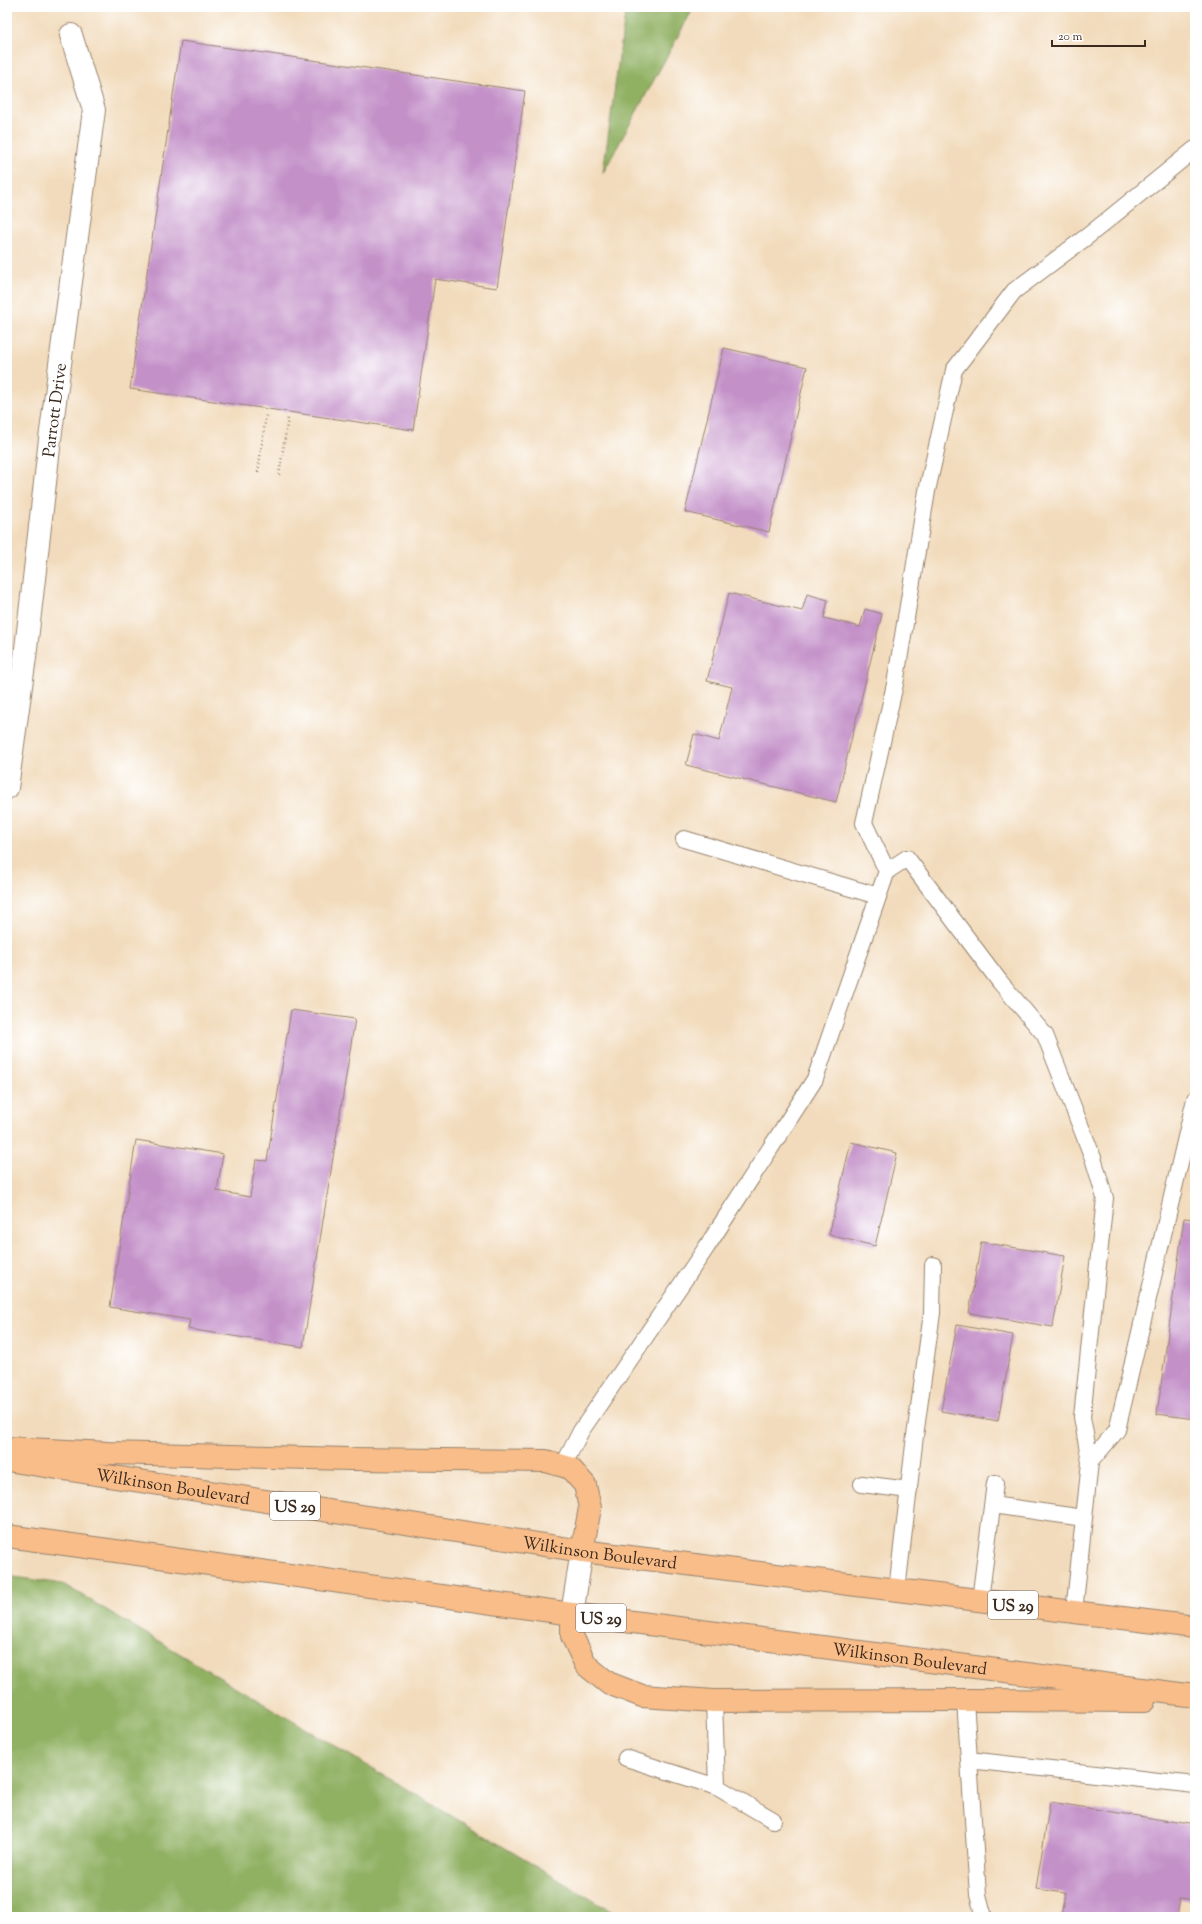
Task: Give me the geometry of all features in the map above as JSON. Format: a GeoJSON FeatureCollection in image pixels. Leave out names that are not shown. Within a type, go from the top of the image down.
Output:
{"type":"FeatureCollection","features":[{"type":"Feature","properties":{"kind":"main road"},"geometry":{"type":"LineString","coordinates":[[7,1448],[108,1453],[350,1459],[546,1461],[570,1468],[585,1485],[590,1508],[582,1551]]}},
{"type":"Feature","properties":{"kind":"main road","name":"Wilkinson Boulevard"},"geometry":{"type":"LineString","coordinates":[[7,1460],[582,1551],[1195,1627]]}},
{"type":"Feature","properties":{"kind":"main road","name":"Wilkinson Boulevard"},"geometry":{"type":"LineString","coordinates":[[7,1536],[572,1614],[1195,1696]]}},
{"type":"Feature","properties":{"kind":"main road"},"geometry":{"type":"LineString","coordinates":[[572,1614],[572,1636],[586,1665],[608,1683],[642,1696],[714,1701],[965,1700],[1195,1703]]}},
{"type":"Feature","properties":{"kind":"street","name":"Parrott Drive"},"geometry":{"type":"LineString","coordinates":[[7,788],[25,657],[52,423],[94,110],[71,35]]}},
{"type":"Feature","properties":{"kind":"street"},"geometry":{"type":"LineString","coordinates":[[572,1614],[582,1551]]}},
{"type":"Feature","properties":{"kind":"lane"},"geometry":{"type":"LineString","coordinates":[[887,871],[864,823],[895,684],[927,491],[954,370],[1014,292],[1089,235],[1195,148]]}},
{"type":"Feature","properties":{"kind":"lane"},"geometry":{"type":"LineString","coordinates":[[684,839],[878,896]]}},
{"type":"Feature","properties":{"kind":"lane"},"geometry":{"type":"LineString","coordinates":[[563,1466],[581,1431],[706,1248],[815,1078],[887,871],[907,858],[1000,982],[1045,1035],[1093,1158],[1105,1198],[1082,1417],[1090,1462],[1074,1612]]}},
{"type":"Feature","properties":{"kind":"lane"},"geometry":{"type":"LineString","coordinates":[[1090,1462],[1117,1430],[1195,1099]]}},
{"type":"Feature","properties":{"kind":"lane"},"geometry":{"type":"LineString","coordinates":[[897,1590],[932,1313],[933,1265]]}},
{"type":"Feature","properties":{"kind":"lane"},"geometry":{"type":"LineString","coordinates":[[980,1600],[995,1483]]}},
{"type":"Feature","properties":{"kind":"lane"},"geometry":{"type":"LineString","coordinates":[[862,1484],[909,1490]]}},
{"type":"Feature","properties":{"kind":"lane"},"geometry":{"type":"LineString","coordinates":[[992,1505],[1084,1518]]}},
{"type":"Feature","properties":{"kind":"lane"},"geometry":{"type":"LineString","coordinates":[[965,1700],[978,1895],[984,1917]]}},
{"type":"Feature","properties":{"kind":"lane"},"geometry":{"type":"LineString","coordinates":[[714,1701],[717,1787]]}},
{"type":"Feature","properties":{"kind":"lane"},"geometry":{"type":"LineString","coordinates":[[626,1758],[717,1787],[773,1820]]}},
{"type":"Feature","properties":{"kind":"lane"},"geometry":{"type":"LineString","coordinates":[[969,1760],[1195,1785]]}},
{"type":"Feature","properties":{"kind":"path"},"geometry":{"type":"LineString","coordinates":[[258,472],[266,415]]}},
{"type":"Feature","properties":{"kind":"path"},"geometry":{"type":"LineString","coordinates":[[279,475],[288,418]]}},
{"type":"Feature","properties":{"kind":"green space"},"geometry":{"type":"Polygon","coordinates":[[[626,7],[694,7],[603,173],[626,7]]]}},
{"type":"Feature","properties":{"kind":"green space"},"geometry":{"type":"Polygon","coordinates":[[[7,1576],[63,1584],[621,1917],[7,1917],[7,1576]]]}},
{"type":"Feature","properties":{"kind":"building"},"geometry":{"type":"Polygon","coordinates":[[[181,41],[525,91],[497,288],[435,279],[413,430],[130,389],[181,41]]]}},
{"type":"Feature","properties":{"kind":"building"},"geometry":{"type":"Polygon","coordinates":[[[724,348],[807,367],[769,532],[685,512],[724,348]]]}},
{"type":"Feature","properties":{"kind":"building"},"geometry":{"type":"Polygon","coordinates":[[[729,593],[802,611],[807,594],[828,600],[824,618],[860,627],[865,609],[882,614],[836,802],[686,765],[694,734],[719,741],[732,687],[707,681],[729,593]]]}},
{"type":"Feature","properties":{"kind":"building"},"geometry":{"type":"Polygon","coordinates":[[[291,1010],[355,1019],[303,1347],[188,1329],[190,1320],[110,1307],[136,1140],[223,1154],[217,1191],[250,1197],[256,1160],[267,1161],[291,1010]]]}},
{"type":"Feature","properties":{"kind":"building"},"geometry":{"type":"Polygon","coordinates":[[[851,1142],[897,1153],[875,1246],[829,1235],[851,1142]]]}},
{"type":"Feature","properties":{"kind":"building"},"geometry":{"type":"Polygon","coordinates":[[[1184,1218],[1195,1219],[1195,1419],[1157,1414],[1184,1218]]]}},
{"type":"Feature","properties":{"kind":"building"},"geometry":{"type":"Polygon","coordinates":[[[981,1242],[1065,1256],[1053,1327],[969,1313],[981,1242]]]}},
{"type":"Feature","properties":{"kind":"building"},"geometry":{"type":"Polygon","coordinates":[[[957,1325],[1013,1335],[998,1421],[941,1411],[957,1325]]]}},
{"type":"Feature","properties":{"kind":"building"},"geometry":{"type":"Polygon","coordinates":[[[1050,1802],[1195,1825],[1195,1901],[1179,1899],[1176,1917],[1061,1917],[1065,1893],[1036,1889],[1050,1802]]]}}]}
